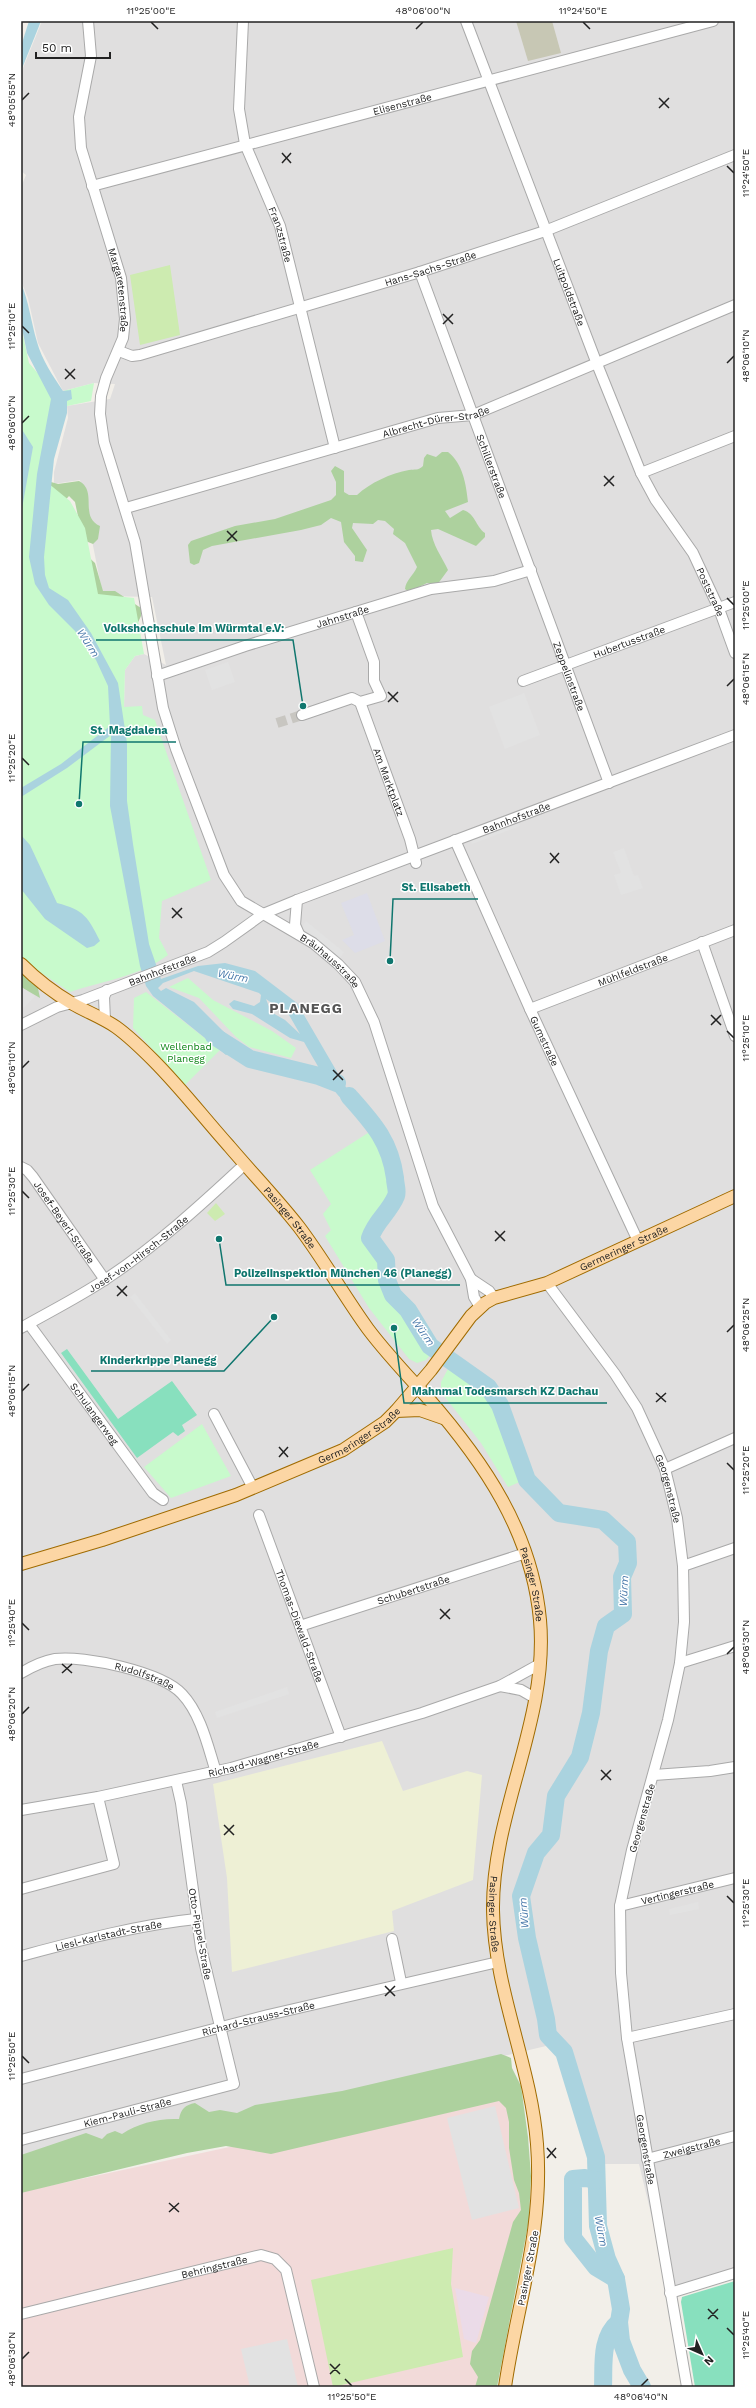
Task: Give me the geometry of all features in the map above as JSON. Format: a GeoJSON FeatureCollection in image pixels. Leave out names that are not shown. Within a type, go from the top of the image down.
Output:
{"type":"FeatureCollection","features":[{"type":"Feature","properties":{"kind":"main road","name":"Pasinger Straße"},"geometry":{"type":"LineString","coordinates":[[21,964],[33,976],[71,1003],[105,1020],[126,1035],[154,1061],[245,1164],[298,1226],[369,1331],[470,1448],[489,1476],[516,1525],[526,1553],[538,1606],[540,1664],[535,1698],[504,1821],[498,1852],[493,1907],[498,1962],[534,2117],[538,2160],[535,2230],[530,2263],[510,2352],[505,2387]]}},
{"type":"Feature","properties":{"kind":"main road","name":"Germeringer Straße"},"geometry":{"type":"LineString","coordinates":[[21,1564],[102,1540],[253,1488],[343,1450],[385,1422],[396,1411],[435,1365],[480,1307],[494,1298],[547,1283],[735,1196]]}},
{"type":"Feature","properties":{"kind":"main road"},"geometry":{"type":"LineString","coordinates":[[396,1411],[420,1410],[445,1420]]}},
{"type":"Feature","properties":{"kind":"street","name":"Margaretenstraße"},"geometry":{"type":"LineString","coordinates":[[88,21],[91,56],[82,96],[80,139],[92,186],[121,278],[125,319],[123,338],[119,352],[106,378],[101,396],[100,414],[104,442],[126,508],[135,542],[156,675]]}},
{"type":"Feature","properties":{"kind":"street","name":"Franzstraße"},"geometry":{"type":"LineString","coordinates":[[243,21],[239,108],[245,144],[280,226],[335,448]]}},
{"type":"Feature","properties":{"kind":"street","name":"Luitpoldstraße"},"geometry":{"type":"LineString","coordinates":[[466,21],[545,231],[597,364],[642,473],[655,499],[693,553]]}},
{"type":"Feature","properties":{"kind":"street","name":"Elisenstraße"},"geometry":{"type":"LineString","coordinates":[[92,186],[489,79],[713,21]]}},
{"type":"Feature","properties":{"kind":"street","name":"Hans-Sachs-Straße"},"geometry":{"type":"LineString","coordinates":[[119,352],[132,356],[140,355],[198,340],[300,307],[420,272],[545,231],[735,155]]}},
{"type":"Feature","properties":{"kind":"street","name":"Schillerstraße"},"geometry":{"type":"LineString","coordinates":[[420,272],[531,570]]}},
{"type":"Feature","properties":{"kind":"street","name":"Albrecht-Dürer-Straße"},"geometry":{"type":"LineString","coordinates":[[126,508],[438,418],[473,415],[735,305]]}},
{"type":"Feature","properties":{"kind":"street"},"geometry":{"type":"LineString","coordinates":[[642,473],[735,436]]}},
{"type":"Feature","properties":{"kind":"street","name":"Poststraße"},"geometry":{"type":"LineString","coordinates":[[693,553],[719,609],[735,653]]}},
{"type":"Feature","properties":{"kind":"street","name":"Jahnstraße"},"geometry":{"type":"LineString","coordinates":[[156,675],[432,589],[494,581],[531,570]]}},
{"type":"Feature","properties":{"kind":"street","name":"Zeppelinstraße"},"geometry":{"type":"LineString","coordinates":[[531,570],[609,783]]}},
{"type":"Feature","properties":{"kind":"street","name":"Hubertusstraße"},"geometry":{"type":"LineString","coordinates":[[523,681],[735,602]]}},
{"type":"Feature","properties":{"kind":"street"},"geometry":{"type":"LineString","coordinates":[[302,715],[352,698],[360,702],[381,696],[374,681],[374,662],[356,612]]}},
{"type":"Feature","properties":{"kind":"street","name":"Bräuhausstraße"},"geometry":{"type":"LineString","coordinates":[[156,675],[163,708],[176,749],[224,875],[241,901],[299,934],[338,964],[355,982],[374,1022],[433,1206],[471,1279],[474,1297],[480,1307]]}},
{"type":"Feature","properties":{"kind":"street","name":"Am Marktplatz"},"geometry":{"type":"LineString","coordinates":[[360,702],[410,839],[415,859]]}},
{"type":"Feature","properties":{"kind":"street","name":"Bahnhofstraße"},"geometry":{"type":"LineString","coordinates":[[21,1025],[57,1007],[208,952],[263,914],[297,900],[415,859],[455,840],[735,735]]}},
{"type":"Feature","properties":{"kind":"street","name":"Gumstraße"},"geometry":{"type":"LineString","coordinates":[[455,840],[530,1008],[638,1241]]}},
{"type":"Feature","properties":{"kind":"street"},"geometry":{"type":"LineString","coordinates":[[297,900],[296,925],[299,934]]}},
{"type":"Feature","properties":{"kind":"street","name":"Mühlfeldstraße"},"geometry":{"type":"LineString","coordinates":[[530,1008],[735,930]]}},
{"type":"Feature","properties":{"kind":"street"},"geometry":{"type":"LineString","coordinates":[[702,942],[735,1036]]}},
{"type":"Feature","properties":{"kind":"street"},"geometry":{"type":"LineString","coordinates":[[105,1020],[104,997],[107,990]]}},
{"type":"Feature","properties":{"kind":"street","name":"Josef-von-Hirsch-Straße"},"geometry":{"type":"LineString","coordinates":[[25,1326],[105,1280],[185,1219],[245,1164]]}},
{"type":"Feature","properties":{"kind":"street","name":"Josef-Beyerl-Straße"},"geometry":{"type":"LineString","coordinates":[[21,1167],[27,1170],[33,1177],[105,1280]]}},
{"type":"Feature","properties":{"kind":"street"},"geometry":{"type":"LineString","coordinates":[[471,1279],[489,1290],[494,1298]]}},
{"type":"Feature","properties":{"kind":"street","name":"Georgenstraße"},"geometry":{"type":"LineString","coordinates":[[547,1283],[615,1374],[637,1408],[665,1469],[678,1518],[683,1566],[684,1622],[680,1663],[654,1775],[632,1850],[620,1906],[621,1973],[627,2038],[687,2387]]}},
{"type":"Feature","properties":{"kind":"street","name":"Schulangerweg"},"geometry":{"type":"LineString","coordinates":[[25,1326],[153,1493],[163,1500]]}},
{"type":"Feature","properties":{"kind":"street"},"geometry":{"type":"LineString","coordinates":[[214,1414],[253,1488]]}},
{"type":"Feature","properties":{"kind":"street"},"geometry":{"type":"LineString","coordinates":[[665,1469],[735,1438]]}},
{"type":"Feature","properties":{"kind":"street","name":"Thomas-Diewald-Straße"},"geometry":{"type":"LineString","coordinates":[[259,1515],[341,1737]]}},
{"type":"Feature","properties":{"kind":"street"},"geometry":{"type":"LineString","coordinates":[[683,1566],[735,1548]]}},
{"type":"Feature","properties":{"kind":"street","name":"Schubertstraße"},"geometry":{"type":"LineString","coordinates":[[300,1626],[526,1553]]}},
{"type":"Feature","properties":{"kind":"street"},"geometry":{"type":"LineString","coordinates":[[680,1663],[735,1646]]}},
{"type":"Feature","properties":{"kind":"street","name":"Rudolfstraße"},"geometry":{"type":"LineString","coordinates":[[21,1674],[47,1660],[70,1659],[95,1661],[161,1678],[182,1693],[194,1710],[216,1772]]}},
{"type":"Feature","properties":{"kind":"street","name":"Richard-Wagner-Straße"},"geometry":{"type":"LineString","coordinates":[[21,1810],[98,1797],[216,1772],[341,1737],[422,1713],[500,1686],[540,1664]]}},
{"type":"Feature","properties":{"kind":"street","name":"Richard-Wagner-Straße"},"geometry":{"type":"LineString","coordinates":[[500,1686],[521,1690],[535,1698]]}},
{"type":"Feature","properties":{"kind":"street"},"geometry":{"type":"LineString","coordinates":[[654,1775],[710,1771],[735,1767]]}},
{"type":"Feature","properties":{"kind":"street","name":"Otto-Pippel-Straße"},"geometry":{"type":"LineString","coordinates":[[176,1781],[181,1803],[196,1919],[219,2028],[234,2084]]}},
{"type":"Feature","properties":{"kind":"street"},"geometry":{"type":"LineString","coordinates":[[21,1889],[114,1864],[98,1797]]}},
{"type":"Feature","properties":{"kind":"street","name":"Vertingerstraße"},"geometry":{"type":"LineString","coordinates":[[620,1906],[735,1878]]}},
{"type":"Feature","properties":{"kind":"street","name":"Liesl-Karlstadt-Straße"},"geometry":{"type":"LineString","coordinates":[[21,1956],[87,1939],[172,1921],[196,1919]]}},
{"type":"Feature","properties":{"kind":"street"},"geometry":{"type":"LineString","coordinates":[[392,1939],[401,1982]]}},
{"type":"Feature","properties":{"kind":"street","name":"Richard-Strauss-Straße"},"geometry":{"type":"LineString","coordinates":[[21,2079],[401,1982],[498,1962]]}},
{"type":"Feature","properties":{"kind":"street"},"geometry":{"type":"LineString","coordinates":[[627,2038],[735,2014]]}},
{"type":"Feature","properties":{"kind":"street","name":"Kiem-Pauli-Straße"},"geometry":{"type":"LineString","coordinates":[[21,2140],[234,2084]]}},
{"type":"Feature","properties":{"kind":"street","name":"Zweigstraße"},"geometry":{"type":"LineString","coordinates":[[648,2159],[735,2136]]}},
{"type":"Feature","properties":{"kind":"street","name":"Behringstraße"},"geometry":{"type":"LineString","coordinates":[[21,2314],[261,2255],[275,2258],[286,2270],[314,2387]]}},
{"type":"Feature","properties":{"kind":"street"},"geometry":{"type":"LineString","coordinates":[[670,2293],[735,2274]]}},
{"type":"Feature","properties":{"kind":"shaded area"},"geometry":{"type":"Polygon","coordinates":[[[42,21],[735,21],[735,2272],[670,2293],[639,2164],[598,2164],[563,2042],[21,2170],[21,765],[124,707],[125,670],[135,656],[144,654],[166,665],[152,597],[103,596],[80,480],[54,484],[54,472],[68,418],[67,406],[110,399],[115,384],[94,383],[63,391],[38,343],[28,298],[21,281],[21,187],[26,175],[21,171],[21,73],[42,21]]]}},
{"type":"Feature","properties":{"kind":"shaded area"},"geometry":{"type":"Polygon","coordinates":[[[516,21],[552,21],[561,53],[528,61],[516,21]]]}},
{"type":"Feature","properties":{"kind":"shaded area"},"geometry":{"type":"Polygon","coordinates":[[[228,662],[235,682],[212,690],[205,670],[228,662]]]}},
{"type":"Feature","properties":{"kind":"shaded area"},"geometry":{"type":"Polygon","coordinates":[[[524,693],[540,735],[505,749],[489,707],[524,693]]]}},
{"type":"Feature","properties":{"kind":"shaded area"},"geometry":{"type":"Polygon","coordinates":[[[519,823],[520,826],[472,844],[471,841],[519,823]]]}},
{"type":"Feature","properties":{"kind":"shaded area"},"geometry":{"type":"Polygon","coordinates":[[[624,848],[634,876],[638,875],[643,888],[621,895],[614,875],[621,873],[613,852],[624,848]]]}},
{"type":"Feature","properties":{"kind":"shaded area"},"geometry":{"type":"Polygon","coordinates":[[[367,893],[385,941],[355,953],[342,940],[354,935],[341,903],[367,893]]]}},
{"type":"Feature","properties":{"kind":"shaded area"},"geometry":{"type":"Polygon","coordinates":[[[306,921],[344,952],[340,958],[302,927],[306,921]]]}},
{"type":"Feature","properties":{"kind":"shaded area"},"geometry":{"type":"Polygon","coordinates":[[[21,987],[35,996],[24,1008],[21,1005],[21,987]]]}},
{"type":"Feature","properties":{"kind":"shaded area"},"geometry":{"type":"Polygon","coordinates":[[[135,1293],[171,1340],[167,1344],[130,1297],[135,1293]]]}},
{"type":"Feature","properties":{"kind":"shaded area"},"geometry":{"type":"Polygon","coordinates":[[[287,1687],[289,1694],[217,1718],[215,1712],[287,1687]]]}},
{"type":"Feature","properties":{"kind":"shaded area"},"geometry":{"type":"Polygon","coordinates":[[[382,1741],[403,1791],[467,1771],[482,1775],[473,1880],[392,1911],[394,1931],[232,1972],[227,1878],[213,1784],[382,1741]]]}},
{"type":"Feature","properties":{"kind":"shaded area"},"geometry":{"type":"Polygon","coordinates":[[[698,1902],[699,1909],[670,1915],[669,1909],[698,1902]]]}},
{"type":"Feature","properties":{"kind":"shaded area"},"geometry":{"type":"Polygon","coordinates":[[[511,2086],[515,2102],[522,2226],[495,2387],[21,2387],[21,2192],[511,2086]]]}},
{"type":"Feature","properties":{"kind":"shaded area"},"geometry":{"type":"Polygon","coordinates":[[[495,2106],[519,2208],[472,2220],[447,2118],[495,2106]]]}},
{"type":"Feature","properties":{"kind":"shaded area"},"geometry":{"type":"Polygon","coordinates":[[[455,2288],[489,2297],[476,2343],[464,2339],[455,2288]]]}},
{"type":"Feature","properties":{"kind":"shaded area"},"geometry":{"type":"Polygon","coordinates":[[[287,2339],[298,2387],[250,2387],[241,2349],[287,2339]]]}},
{"type":"Feature","properties":{"kind":"green space"},"geometry":{"type":"Polygon","coordinates":[[[170,265],[180,335],[140,345],[130,275],[170,265]]]}},
{"type":"Feature","properties":{"kind":"green space"},"geometry":{"type":"Polygon","coordinates":[[[21,326],[29,363],[53,391],[43,479],[70,501],[85,528],[98,594],[134,598],[144,654],[135,656],[125,670],[124,707],[142,706],[143,715],[155,720],[211,880],[162,901],[159,938],[168,955],[146,968],[133,973],[70,992],[37,970],[21,955],[21,326]]]}},
{"type":"Feature","properties":{"kind":"green space"},"geometry":{"type":"Polygon","coordinates":[[[94,383],[91,401],[67,406],[63,391],[94,383]]]}},
{"type":"Feature","properties":{"kind":"green space"},"geometry":{"type":"Polygon","coordinates":[[[442,452],[448,452],[457,462],[465,481],[468,502],[445,511],[450,518],[463,510],[471,514],[479,527],[485,533],[485,537],[476,546],[438,529],[431,530],[435,545],[448,570],[437,585],[427,583],[409,592],[405,589],[417,567],[405,543],[393,534],[394,529],[385,521],[378,520],[373,524],[353,523],[352,528],[367,550],[363,562],[355,561],[355,556],[344,542],[341,522],[331,518],[321,525],[301,530],[212,546],[203,550],[199,563],[194,565],[190,563],[188,545],[191,541],[235,526],[275,519],[331,500],[336,495],[336,482],[331,471],[335,466],[344,471],[344,492],[349,495],[357,495],[368,486],[388,476],[402,471],[420,469],[423,466],[424,458],[427,454],[436,457],[442,452]]]}},
{"type":"Feature","properties":{"kind":"green space"},"geometry":{"type":"Polygon","coordinates":[[[79,481],[84,485],[87,491],[91,517],[94,522],[100,526],[98,539],[93,544],[83,540],[75,502],[69,496],[61,505],[84,553],[95,563],[103,591],[115,591],[141,608],[141,616],[133,633],[44,557],[51,482],[58,484],[79,481]]]}},
{"type":"Feature","properties":{"kind":"green space"},"geometry":{"type":"Polygon","coordinates":[[[21,969],[37,984],[40,998],[21,987],[21,969]]]}},
{"type":"Feature","properties":{"kind":"green space","name":"Wellenbad Planegg"},"geometry":{"type":"Polygon","coordinates":[[[188,978],[213,1000],[272,1031],[296,1048],[291,1058],[249,1047],[236,1037],[199,998],[169,987],[188,978]]]}},
{"type":"Feature","properties":{"kind":"green space","name":"Wellenbad Planegg"},"geometry":{"type":"Polygon","coordinates":[[[146,992],[220,1050],[185,1085],[133,1028],[134,998],[146,992]]]}},
{"type":"Feature","properties":{"kind":"green space"},"geometry":{"type":"Polygon","coordinates":[[[371,1131],[388,1167],[390,1187],[389,1202],[370,1222],[365,1238],[381,1262],[381,1281],[390,1299],[403,1313],[414,1332],[432,1353],[426,1360],[417,1363],[409,1359],[369,1308],[325,1236],[331,1230],[323,1214],[331,1204],[310,1170],[371,1131]]]}},
{"type":"Feature","properties":{"kind":"green space"},"geometry":{"type":"Polygon","coordinates":[[[216,1203],[225,1214],[215,1221],[207,1213],[216,1203]]]}},
{"type":"Feature","properties":{"kind":"green space"},"geometry":{"type":"Polygon","coordinates":[[[67,1349],[118,1419],[172,1381],[197,1415],[182,1425],[185,1431],[178,1436],[173,1432],[137,1458],[61,1353],[67,1349]]]}},
{"type":"Feature","properties":{"kind":"green space"},"geometry":{"type":"Polygon","coordinates":[[[449,1367],[486,1393],[495,1409],[522,1481],[508,1487],[481,1443],[441,1392],[441,1382],[449,1367]]]}},
{"type":"Feature","properties":{"kind":"green space"},"geometry":{"type":"Polygon","coordinates":[[[202,1424],[231,1476],[171,1498],[144,1467],[202,1424]]]}},
{"type":"Feature","properties":{"kind":"green space"},"geometry":{"type":"Polygon","coordinates":[[[501,2054],[511,2058],[512,2068],[521,2086],[528,2137],[531,2176],[529,2220],[497,2387],[475,2387],[478,2377],[470,2364],[472,2351],[480,2340],[513,2222],[521,2210],[519,2193],[514,2180],[509,2148],[509,2122],[506,2108],[499,2101],[271,2154],[226,2146],[187,2153],[21,2193],[21,2155],[86,2133],[102,2139],[107,2134],[115,2131],[122,2134],[128,2130],[149,2122],[164,2119],[179,2119],[184,2108],[195,2103],[209,2112],[220,2110],[237,2113],[255,2105],[342,2091],[501,2054]]]}},
{"type":"Feature","properties":{"kind":"green space"},"geometry":{"type":"Polygon","coordinates":[[[453,2248],[451,2284],[463,2357],[333,2387],[311,2280],[453,2248]]]}},
{"type":"Feature","properties":{"kind":"green space"},"geometry":{"type":"Polygon","coordinates":[[[735,2281],[735,2387],[695,2387],[681,2302],[682,2297],[735,2281]]]}},
{"type":"Feature","properties":{"kind":"water"},"geometry":{"type":"Polygon","coordinates":[[[29,21],[41,21],[21,71],[21,46],[29,21]]]}},
{"type":"Feature","properties":{"kind":"water"},"geometry":{"type":"Polygon","coordinates":[[[21,283],[42,355],[48,368],[63,391],[71,390],[72,399],[67,401],[67,413],[54,459],[44,557],[45,575],[49,588],[68,600],[91,633],[118,683],[127,743],[127,801],[133,844],[149,944],[161,979],[198,966],[225,963],[255,971],[297,1003],[347,1089],[362,1105],[365,1114],[346,1104],[338,1095],[322,1073],[304,1042],[290,1038],[252,1014],[233,1009],[229,1004],[234,1000],[254,1006],[260,1002],[261,995],[259,993],[194,971],[163,983],[158,988],[161,991],[166,988],[194,1002],[237,1045],[232,1052],[226,1055],[153,996],[146,986],[140,966],[110,806],[111,735],[67,768],[21,797],[21,788],[61,764],[110,726],[108,686],[96,660],[75,631],[49,605],[35,584],[29,557],[37,474],[51,399],[27,353],[21,323],[21,283]],[[266,999],[271,1012],[285,1020],[300,1034],[289,1015],[266,999]]]}},
{"type":"Feature","properties":{"kind":"water"},"geometry":{"type":"Polygon","coordinates":[[[21,428],[33,447],[21,514],[21,428]]]}},
{"type":"Feature","properties":{"kind":"water"},"geometry":{"type":"Polygon","coordinates":[[[21,835],[30,845],[57,903],[79,912],[92,926],[100,941],[94,946],[87,948],[45,919],[21,889],[21,835]]]}},
{"type":"Feature","properties":{"kind":"waterway","name":"Würm"},"geometry":{"type":"LineString","coordinates":[[214,1036],[250,1059],[319,1076],[337,1083]]}},
{"type":"Feature","properties":{"kind":"waterway","name":"Würm"},"geometry":{"type":"LineString","coordinates":[[349,1096],[366,1115],[379,1133],[385,1143],[393,1165],[397,1194],[370,1238],[386,1260],[387,1280],[393,1295],[408,1310],[430,1346],[488,1387],[500,1405],[527,1480],[559,1513],[603,1520],[627,1542],[628,1563],[622,1577],[623,1614],[606,1626],[599,1651],[591,1713],[580,1757],[556,1796],[551,1835],[536,1853],[521,1896],[527,1938],[546,2019],[548,2035],[564,2052],[596,2157],[598,2226],[607,2259],[616,2279],[621,2309],[619,2322],[621,2341],[632,2370],[642,2387]]}},
{"type":"Feature","properties":{"kind":"waterway","name":"Würm"},"geometry":{"type":"LineString","coordinates":[[596,2180],[585,2178],[573,2179],[573,2238],[596,2267],[616,2279]]}},
{"type":"Feature","properties":{"kind":"waterway","name":"Würm"},"geometry":{"type":"LineString","coordinates":[[603,2387],[604,2352],[609,2336],[613,2328],[619,2322]]}},
{"type":"Feature","properties":{"kind":"tunnel"},"geometry":{"type":"LineString","coordinates":[[277,723],[302,715]]}},
{"type":"Feature","properties":{"kind":"place","name":"Volkshochschule im Würmtal e.V:"},"geometry":{"type":"Point","coordinates":[303,706]}},
{"type":"Feature","properties":{"kind":"place","name":"St. Magdalena"},"geometry":{"type":"Point","coordinates":[79,804]}},
{"type":"Feature","properties":{"kind":"place","name":"St. Elisabeth"},"geometry":{"type":"Point","coordinates":[390,961]}},
{"type":"Feature","properties":{"kind":"place","name":"Polizeiinspektion München 46 (Planegg)"},"geometry":{"type":"Point","coordinates":[219,1239]}},
{"type":"Feature","properties":{"kind":"place","name":"Kinderkrippe Planegg"},"geometry":{"type":"Point","coordinates":[274,1317]}},
{"type":"Feature","properties":{"kind":"place","name":"Mahnmal Todesmarsch KZ Dachau"},"geometry":{"type":"Point","coordinates":[394,1328]}},
{"type":"Feature","properties":{"kind":"district","name":"PLANEGG"},"geometry":{"type":"Point","coordinates":[306,1008]}}]}
